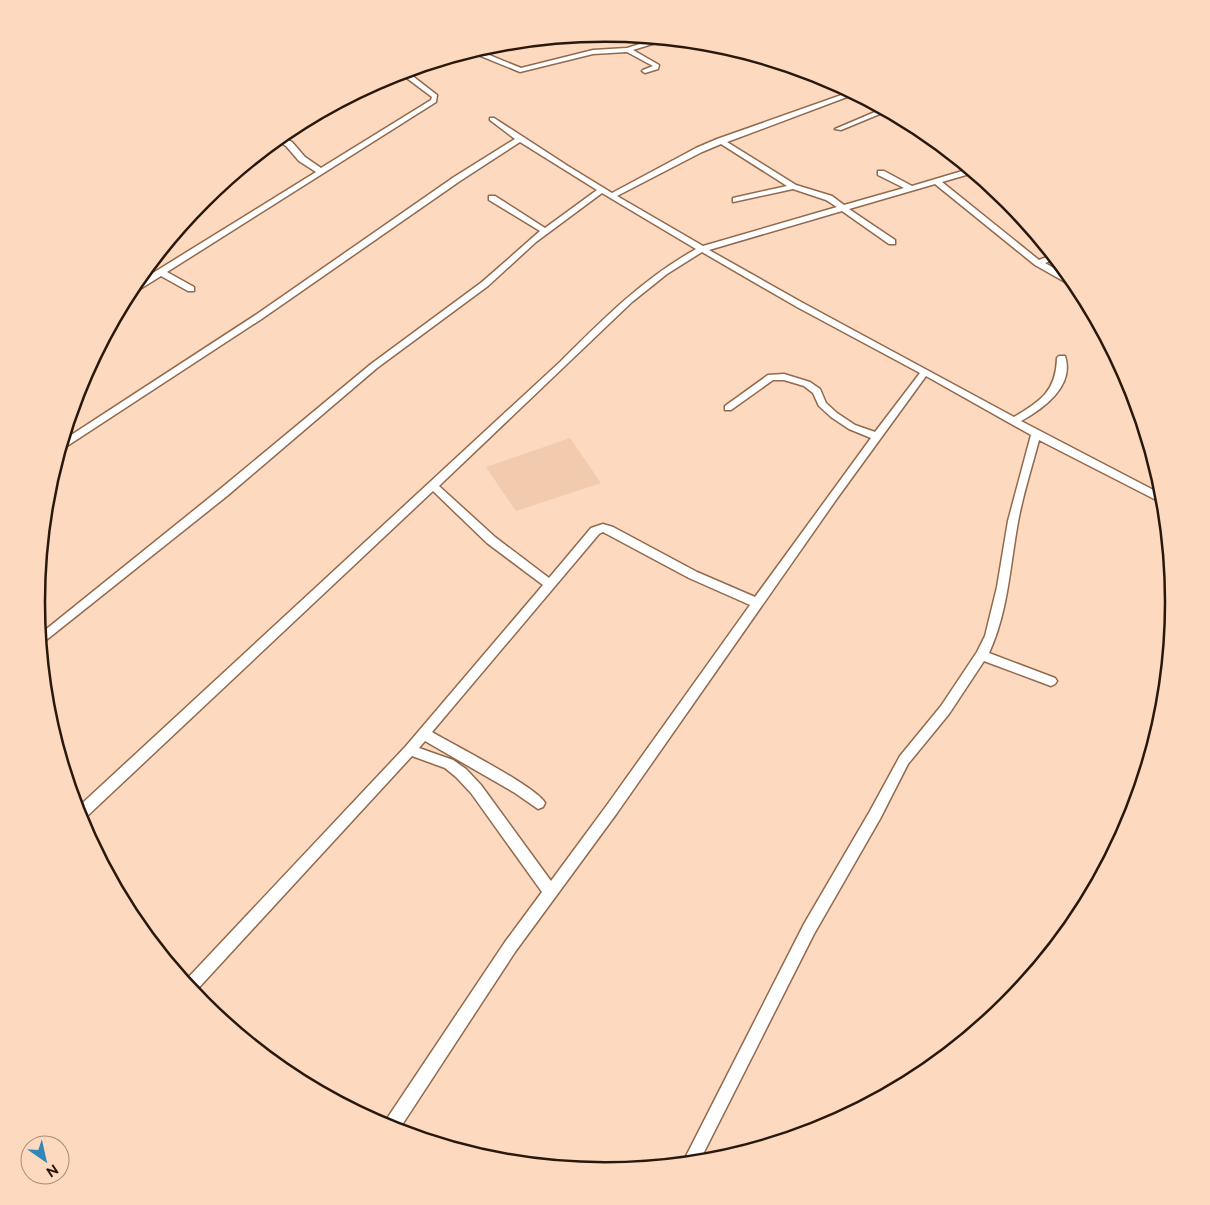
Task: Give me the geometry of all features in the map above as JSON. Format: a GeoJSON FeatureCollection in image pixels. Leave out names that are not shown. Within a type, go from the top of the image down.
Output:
{"type":"FeatureCollection","features":[{"type":"Feature","properties":{"kind":"street"},"geometry":{"type":"LineString","coordinates":[[485,56],[520,70],[594,52],[628,50],[646,44]]}},
{"type":"Feature","properties":{"kind":"street"},"geometry":{"type":"LineString","coordinates":[[628,50],[656,65],[656,68],[645,71]]}},
{"type":"Feature","properties":{"kind":"street"},"geometry":{"type":"LineString","coordinates":[[145,283],[434,101],[435,96],[410,78]]}},
{"type":"Feature","properties":{"kind":"street"},"geometry":{"type":"LineString","coordinates":[[613,195],[688,155],[720,141],[844,96]]}},
{"type":"Feature","properties":{"kind":"street"},"geometry":{"type":"LineString","coordinates":[[839,129],[876,113]]}},
{"type":"Feature","properties":{"kind":"street"},"geometry":{"type":"LineString","coordinates":[[492,119],[520,139],[602,190],[702,249],[1036,434],[1154,495]]}},
{"type":"Feature","properties":{"kind":"street"},"geometry":{"type":"LineString","coordinates":[[69,442],[260,316],[456,179],[520,139]]}},
{"type":"Feature","properties":{"kind":"street"},"geometry":{"type":"LineString","coordinates":[[720,141],[793,187],[829,198],[892,242]]}},
{"type":"Feature","properties":{"kind":"street"},"geometry":{"type":"LineString","coordinates":[[285,143],[302,159],[322,172]]}},
{"type":"Feature","properties":{"kind":"street"},"geometry":{"type":"LineString","coordinates":[[881,173],[912,190]]}},
{"type":"Feature","properties":{"kind":"street"},"geometry":{"type":"LineString","coordinates":[[85,809],[564,363],[612,315],[675,265],[702,249],[912,190],[964,173]]}},
{"type":"Feature","properties":{"kind":"street"},"geometry":{"type":"LineString","coordinates":[[936,181],[1038,263],[1059,275]]}},
{"type":"Feature","properties":{"kind":"street"},"geometry":{"type":"LineString","coordinates":[[736,200],[793,187]]}},
{"type":"Feature","properties":{"kind":"street"},"geometry":{"type":"LineString","coordinates":[[46,636],[374,366],[485,284],[545,231],[602,190]]}},
{"type":"Feature","properties":{"kind":"street"},"geometry":{"type":"LineString","coordinates":[[492,198],[545,231]]}},
{"type":"Feature","properties":{"kind":"street"},"geometry":{"type":"LineString","coordinates":[[1038,263],[1047,260]]}},
{"type":"Feature","properties":{"kind":"street"},"geometry":{"type":"LineString","coordinates":[[162,273],[191,289]]}},
{"type":"Feature","properties":{"kind":"street"},"geometry":{"type":"LineString","coordinates":[[1014,421],[1048,400],[1057,387],[1061,376],[1062,358]]}},
{"type":"Feature","properties":{"kind":"street"},"geometry":{"type":"LineString","coordinates":[[395,1122],[510,947],[612,809],[834,494],[924,373]]}},
{"type":"Feature","properties":{"kind":"street"},"geometry":{"type":"LineString","coordinates":[[728,408],[771,376],[784,377],[808,384],[817,391],[822,404],[834,415],[852,427],[878,437]]}},
{"type":"Feature","properties":{"kind":"street"},"geometry":{"type":"LineString","coordinates":[[694,1155],[809,929],[866,831],[904,760],[945,710],[982,655],[995,623],[1013,521],[1036,434]]}},
{"type":"Feature","properties":{"kind":"street"},"geometry":{"type":"LineString","coordinates":[[432,485],[491,540],[549,584]]}},
{"type":"Feature","properties":{"kind":"street"},"geometry":{"type":"LineString","coordinates":[[194,983],[410,750],[595,531],[603,528],[693,575],[757,603]]}},
{"type":"Feature","properties":{"kind":"street"},"geometry":{"type":"LineString","coordinates":[[982,655],[1051,681]]}},
{"type":"Feature","properties":{"kind":"street"},"geometry":{"type":"LineString","coordinates":[[424,734],[520,789],[538,803]]}},
{"type":"Feature","properties":{"kind":"street"},"geometry":{"type":"LineString","coordinates":[[410,750],[449,764],[461,773],[476,789],[550,893]]}},
{"type":"Feature","properties":{"kind":"shaded area"},"geometry":{"type":"Polygon","coordinates":[[[570,438],[601,483],[516,511],[486,467],[570,438]]]}}]}
